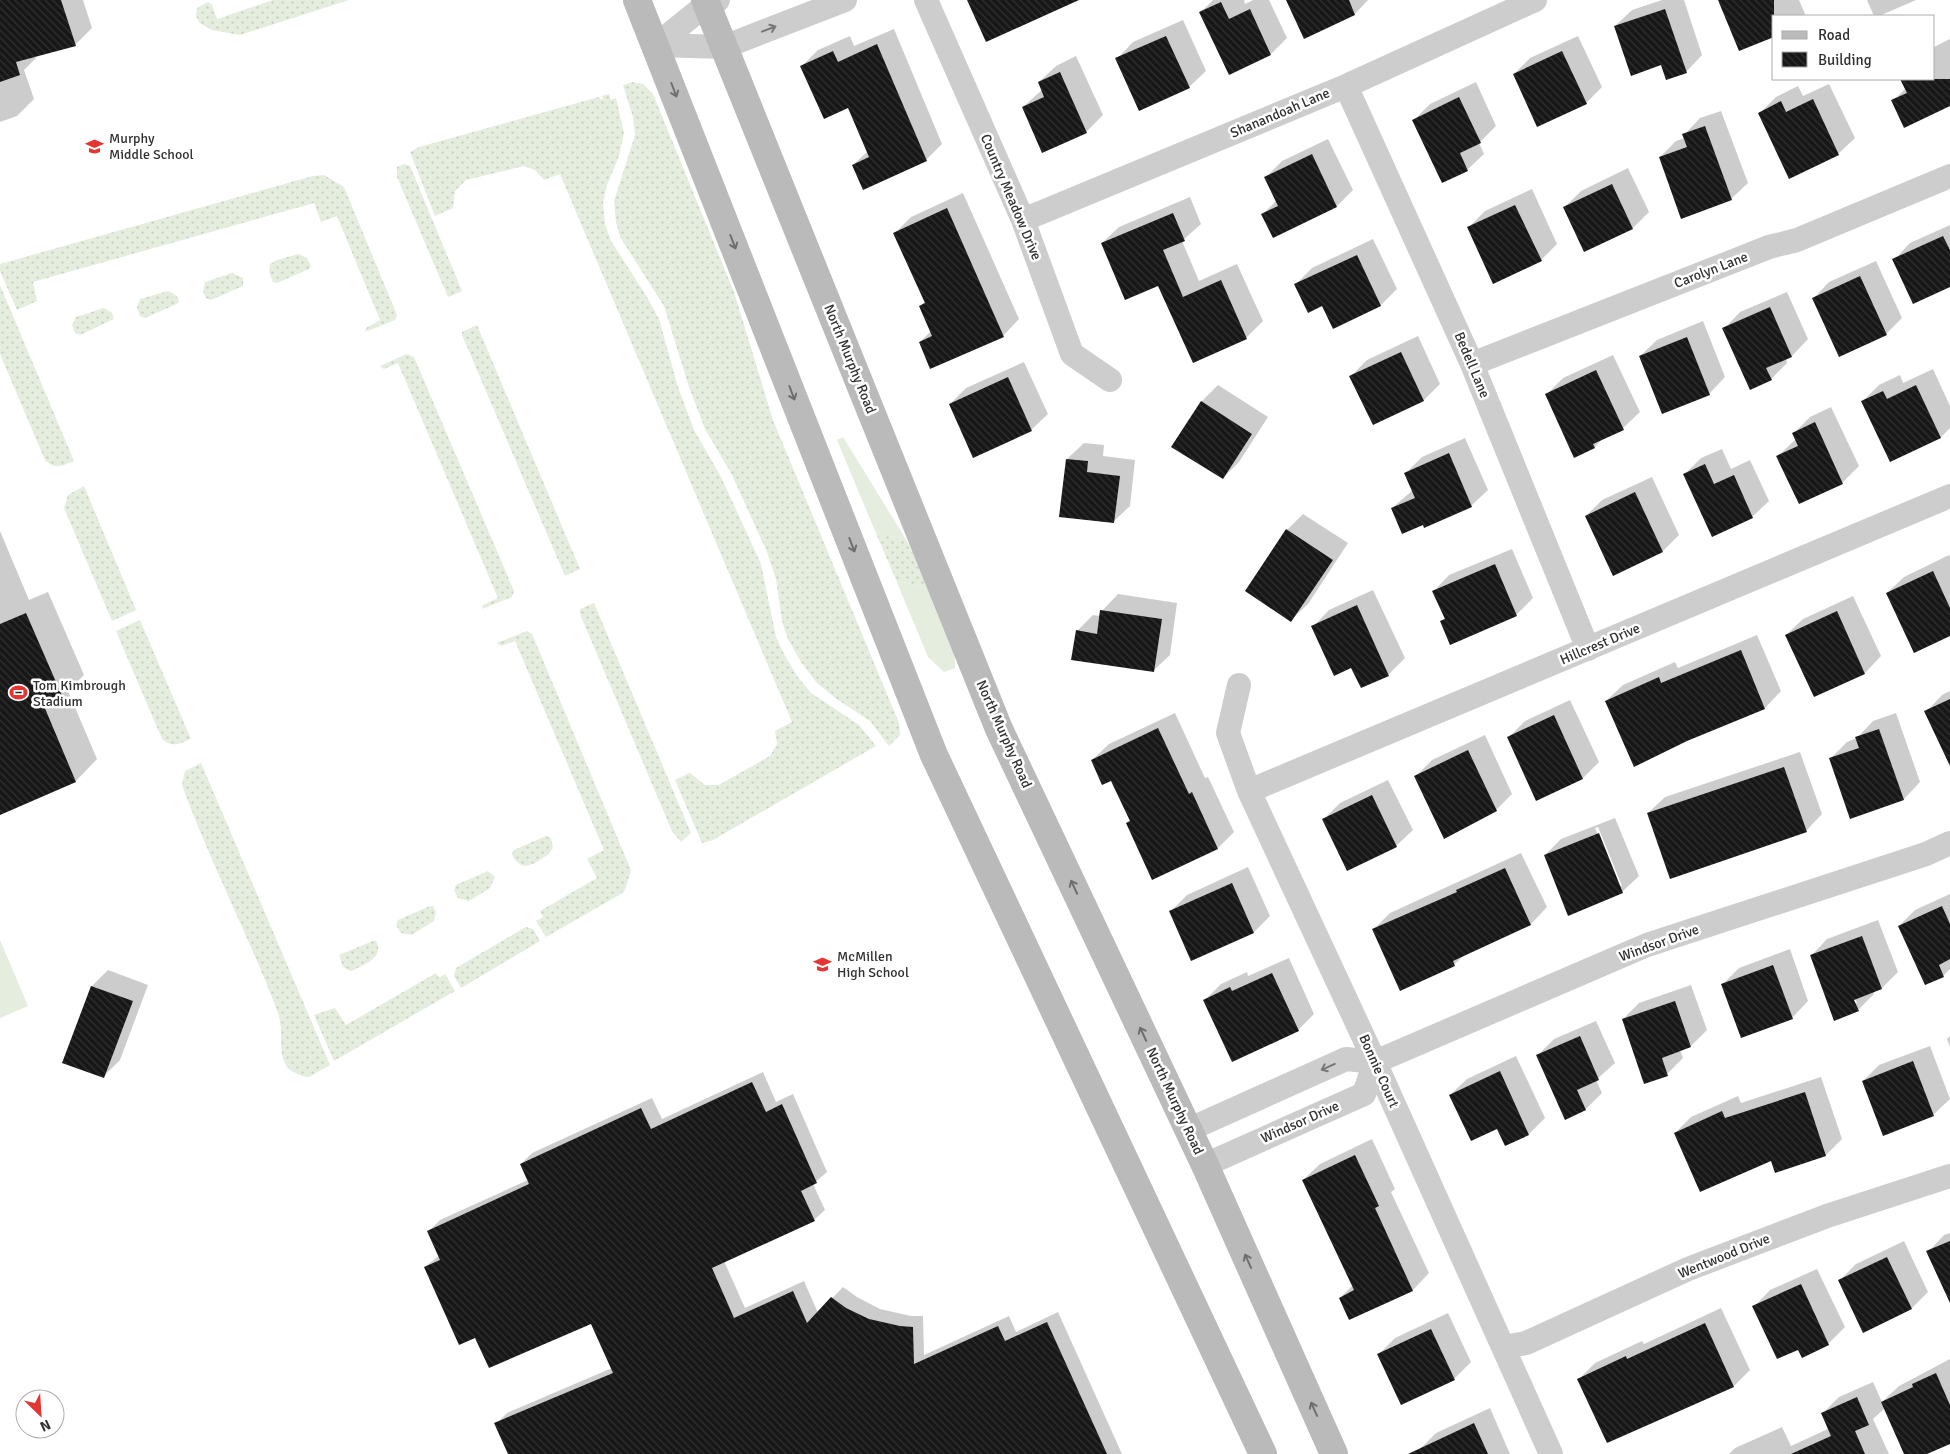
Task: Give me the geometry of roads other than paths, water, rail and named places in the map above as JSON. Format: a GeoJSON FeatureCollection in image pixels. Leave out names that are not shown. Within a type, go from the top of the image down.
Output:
{"type":"FeatureCollection","features":[{"type":"Feature","properties":{"kind":"main road"},"geometry":{"type":"LineString","coordinates":[[637,0],[934,756],[1263,1454]]}},
{"type":"Feature","properties":{"kind":"main road","name":"North Murphy Road"},"geometry":{"type":"LineString","coordinates":[[710,1],[724,47],[1000,729],[1205,1165],[1334,1454]]}},
{"type":"Feature","properties":{"kind":"street"},"geometry":{"type":"LineString","coordinates":[[656,45],[724,47],[845,0]]}},
{"type":"Feature","properties":{"kind":"street","name":"Country Meadow Drive"},"geometry":{"type":"LineString","coordinates":[[926,0],[1023,220],[1072,354],[1110,380]]}},
{"type":"Feature","properties":{"kind":"street","name":"Shanandoah Lane"},"geometry":{"type":"LineString","coordinates":[[1023,220],[1346,86],[1535,0]]}},
{"type":"Feature","properties":{"kind":"street"},"geometry":{"type":"LineString","coordinates":[[656,45],[710,1]]}},
{"type":"Feature","properties":{"kind":"street","name":"Bedell Lane"},"geometry":{"type":"LineString","coordinates":[[1346,86],[1472,364],[1588,649]]}},
{"type":"Feature","properties":{"kind":"street","name":"Carolyn Lane"},"geometry":{"type":"LineString","coordinates":[[1472,364],[1769,247],[1797,240],[1950,176]]}},
{"type":"Feature","properties":{"kind":"street","name":"Hillcrest Drive"},"geometry":{"type":"LineString","coordinates":[[1249,791],[1950,496]]}},
{"type":"Feature","properties":{"kind":"street","name":"Bonnie Court"},"geometry":{"type":"LineString","coordinates":[[1239,685],[1228,733],[1249,791],[1375,1062],[1551,1454]]}},
{"type":"Feature","properties":{"kind":"street","name":"Windsor Drive"},"geometry":{"type":"LineString","coordinates":[[1205,1165],[1364,1094],[1375,1062],[1647,945],[1926,854],[1950,843]]}},
{"type":"Feature","properties":{"kind":"street"},"geometry":{"type":"LineString","coordinates":[[1188,1130],[1346,1058],[1375,1062]]}},
{"type":"Feature","properties":{"kind":"street","name":"Wentwood Drive"},"geometry":{"type":"LineString","coordinates":[[1502,1347],[1526,1343],[1688,1269],[1827,1216],[1950,1176]]}},
{"type":"Feature","properties":{"kind":"place","name":"Murphy Middle School"},"geometry":{"type":"Point","coordinates":[95,146]}},
{"type":"Feature","properties":{"kind":"place","name":"Tom Kimbrough Stadium"},"geometry":{"type":"Point","coordinates":[19,693]}},
{"type":"Feature","properties":{"kind":"place","name":"McMillen High School"},"geometry":{"type":"Point","coordinates":[823,964]}}]}
